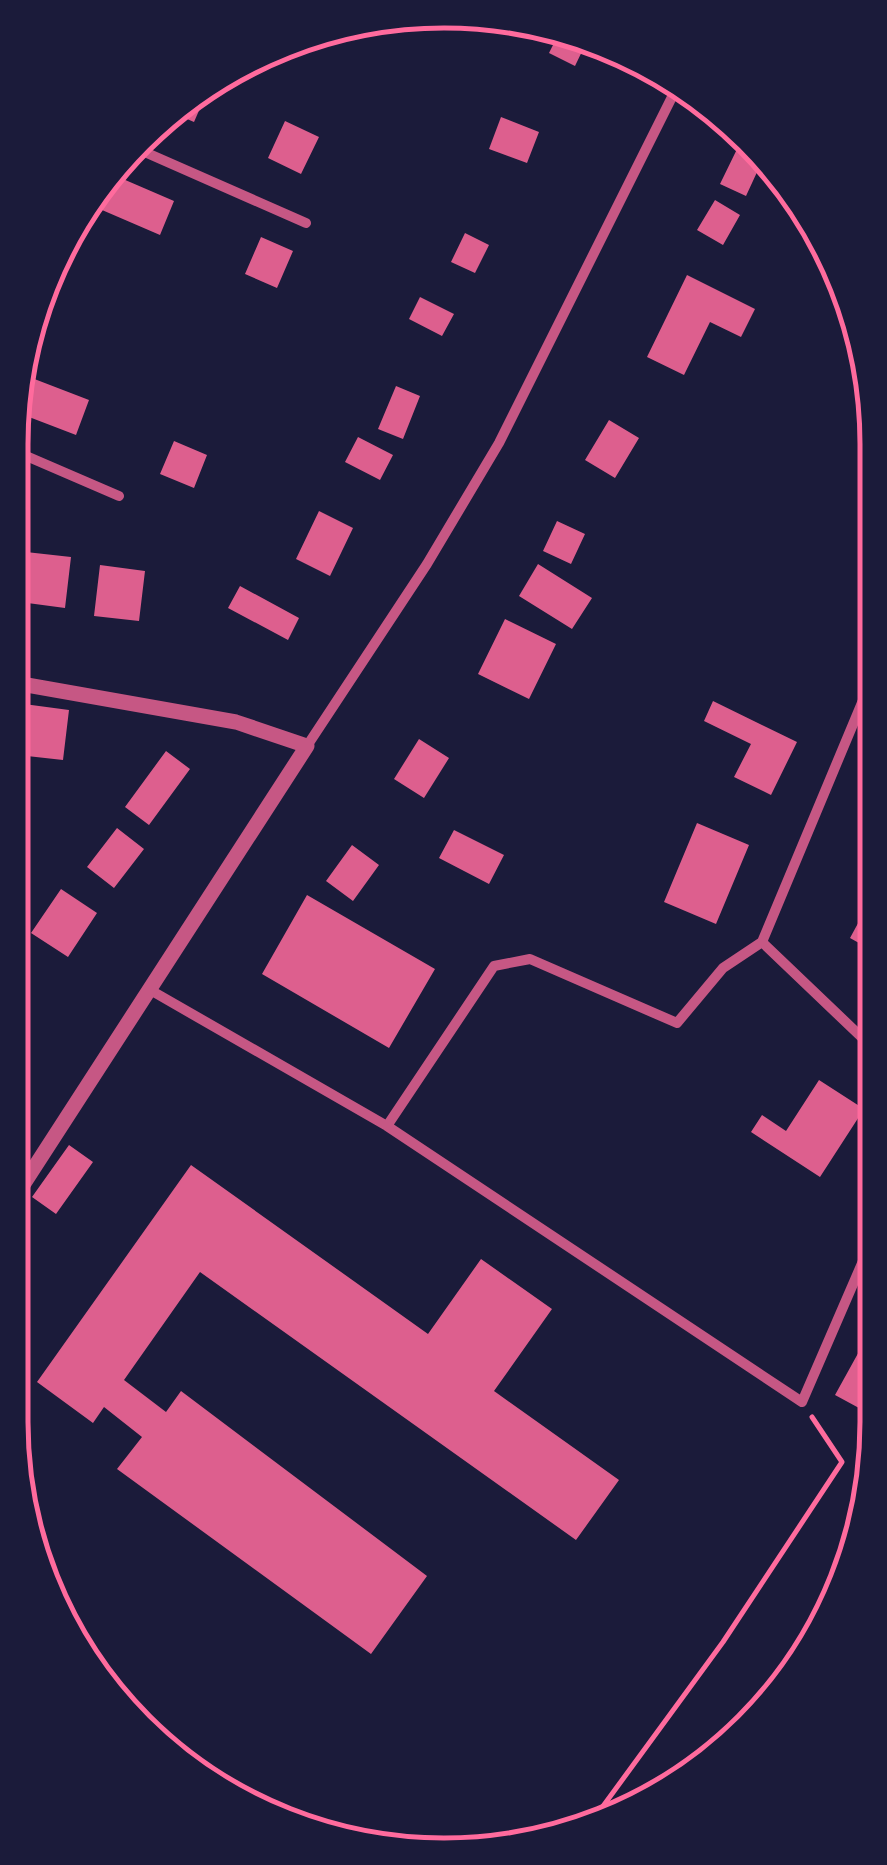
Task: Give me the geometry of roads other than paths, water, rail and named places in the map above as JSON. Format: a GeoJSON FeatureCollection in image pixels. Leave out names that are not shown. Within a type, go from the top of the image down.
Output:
{"type":"FeatureCollection","features":[{"type":"Feature","properties":{"kind":"street"},"geometry":{"type":"LineString","coordinates":[[28,1178],[427,564],[499,443],[672,96]]}},
{"type":"Feature","properties":{"kind":"street"},"geometry":{"type":"LineString","coordinates":[[146,153],[306,223]]}},
{"type":"Feature","properties":{"kind":"street"},"geometry":{"type":"LineString","coordinates":[[28,457],[119,496]]}},
{"type":"Feature","properties":{"kind":"street"},"geometry":{"type":"LineString","coordinates":[[28,685],[236,722],[307,746]]}},
{"type":"Feature","properties":{"kind":"street"},"geometry":{"type":"LineString","coordinates":[[387,1126],[494,966],[530,959],[677,1023],[723,968],[762,942],[860,708]]}},
{"type":"Feature","properties":{"kind":"street"},"geometry":{"type":"LineString","coordinates":[[762,942],[860,1036]]}},
{"type":"Feature","properties":{"kind":"street"},"geometry":{"type":"LineString","coordinates":[[152,991],[387,1126],[802,1402],[860,1268]]}}]}
